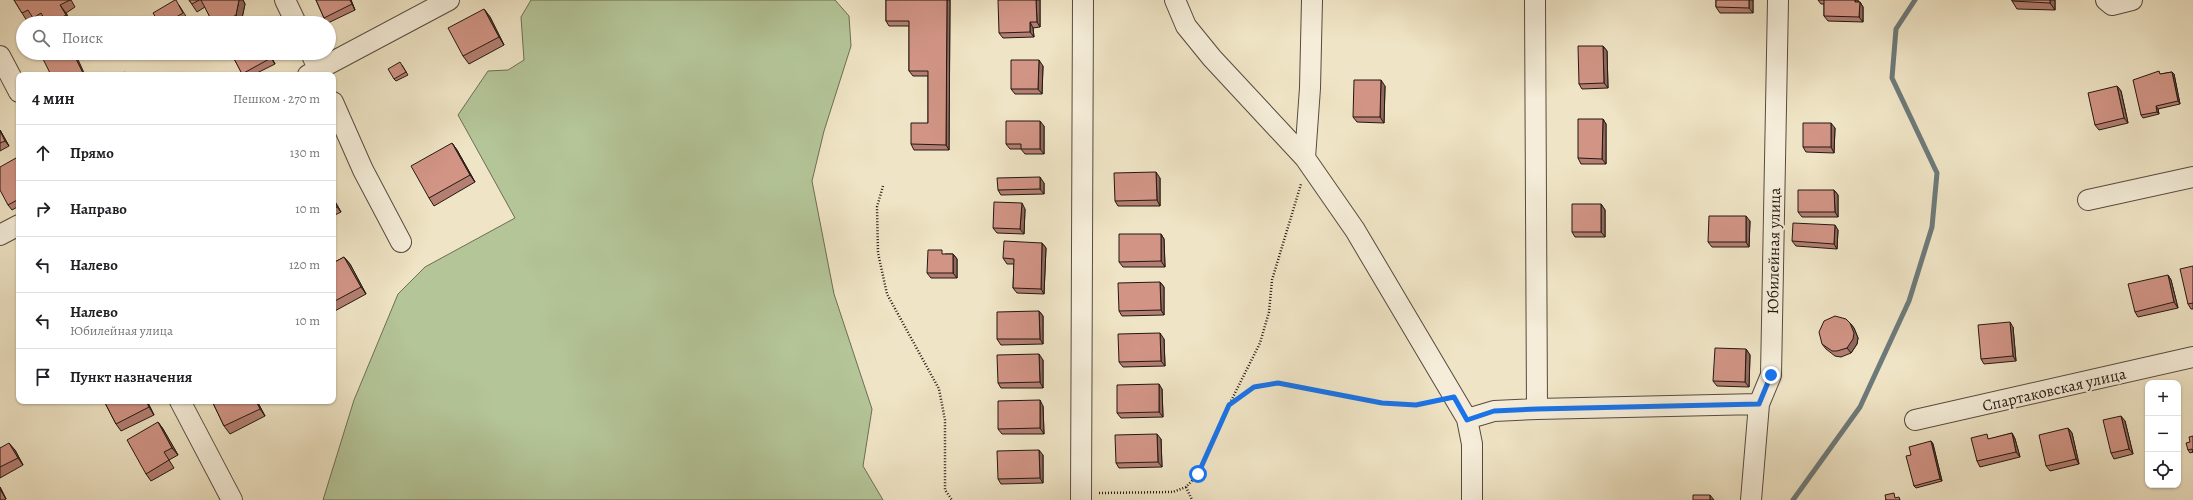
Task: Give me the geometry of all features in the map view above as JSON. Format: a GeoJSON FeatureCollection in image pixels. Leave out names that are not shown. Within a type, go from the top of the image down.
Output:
{"type":"FeatureCollection","features":[{"type":"Feature","properties":{"kind":"street"},"geometry":{"type":"LineString","coordinates":[[285,0],[293,16]]}},
{"type":"Feature","properties":{"kind":"street"},"geometry":{"type":"LineString","coordinates":[[336,57],[449,0]]}},
{"type":"Feature","properties":{"kind":"street"},"geometry":{"type":"LineString","coordinates":[[1077,498],[1083,0]]}},
{"type":"Feature","properties":{"kind":"street"},"geometry":{"type":"LineString","coordinates":[[1175,0],[1186,26],[1212,58],[1306,158],[1356,230],[1467,420],[1472,444],[1472,500]]}},
{"type":"Feature","properties":{"kind":"street"},"geometry":{"type":"LineString","coordinates":[[1306,158],[1310,88],[1312,0]]}},
{"type":"Feature","properties":{"kind":"street"},"geometry":{"type":"LineString","coordinates":[[1534,0],[1537,409]]}},
{"type":"Feature","properties":{"kind":"street","name":"Юбилейная улица"},"geometry":{"type":"LineString","coordinates":[[1751,500],[1759,404],[1771,375],[1778,0]]}},
{"type":"Feature","properties":{"kind":"street"},"geometry":{"type":"LineString","coordinates":[[2106,0],[2112,5],[2132,0]]}},
{"type":"Feature","properties":{"kind":"street"},"geometry":{"type":"LineString","coordinates":[[0,56],[16,86]]}},
{"type":"Feature","properties":{"kind":"street"},"geometry":{"type":"LineString","coordinates":[[315,68],[331,60]]}},
{"type":"Feature","properties":{"kind":"street"},"geometry":{"type":"LineString","coordinates":[[336,109],[362,170],[401,242]]}},
{"type":"Feature","properties":{"kind":"street"},"geometry":{"type":"LineString","coordinates":[[2088,200],[2193,177]]}},
{"type":"Feature","properties":{"kind":"street"},"geometry":{"type":"LineString","coordinates":[[0,235],[16,227]]}},
{"type":"Feature","properties":{"kind":"street","name":"Спартаковская улица"},"geometry":{"type":"LineString","coordinates":[[1915,420],[2193,357]]}},
{"type":"Feature","properties":{"kind":"street"},"geometry":{"type":"LineString","coordinates":[[182,404],[232,500]]}},
{"type":"Feature","properties":{"kind":"street"},"geometry":{"type":"LineString","coordinates":[[1467,420],[1494,411],[1759,404]]}},
{"type":"Feature","properties":{"kind":"path"},"geometry":{"type":"LineString","coordinates":[[1077,498],[1173,492],[1186,487],[1198,474],[1229,405],[1260,343],[1269,312],[1272,280],[1303,177],[1306,158]]}},
{"type":"Feature","properties":{"kind":"path"},"geometry":{"type":"LineString","coordinates":[[883,186],[877,207],[880,260],[887,294],[939,389],[945,420],[945,490],[952,500]]}},
{"type":"Feature","properties":{"kind":"path"},"geometry":{"type":"LineString","coordinates":[[1229,405],[1254,387],[1278,383],[1382,403],[1416,405],[1454,397]]}},
{"type":"Feature","properties":{"kind":"path"},"geometry":{"type":"LineString","coordinates":[[1186,487],[1192,500]]}},
{"type":"Feature","properties":{"kind":"green space"},"geometry":{"type":"Polygon","coordinates":[[[531,0],[835,0],[849,16],[851,46],[824,131],[812,181],[834,294],[872,409],[863,466],[883,500],[323,500],[354,400],[398,294],[425,267],[515,218],[458,115],[488,71],[508,70],[524,60],[521,17],[531,0]]]}},
{"type":"Feature","properties":{"kind":"building"},"geometry":{"type":"Polygon","coordinates":[[[14,0],[70,0],[60,5],[66,15],[64,16],[43,16],[41,13],[36,16],[32,16],[28,10],[22,13],[14,0]]]}},
{"type":"Feature","properties":{"kind":"building"},"geometry":{"type":"Polygon","coordinates":[[[176,0],[183,13],[178,16],[155,16],[153,13],[176,0]]]}},
{"type":"Feature","properties":{"kind":"building"},"geometry":{"type":"Polygon","coordinates":[[[189,0],[199,0],[192,4],[189,0]]]}},
{"type":"Feature","properties":{"kind":"building"},"geometry":{"type":"Polygon","coordinates":[[[201,0],[239,0],[236,15],[234,16],[209,16],[201,0]]]}},
{"type":"Feature","properties":{"kind":"building"},"geometry":{"type":"Polygon","coordinates":[[[316,0],[350,0],[352,4],[328,16],[323,16],[316,0]]]}},
{"type":"Feature","properties":{"kind":"building"},"geometry":{"type":"Polygon","coordinates":[[[886,0],[947,0],[946,145],[911,144],[911,123],[928,123],[928,71],[909,71],[909,21],[886,21],[886,0]]]}},
{"type":"Feature","properties":{"kind":"building"},"geometry":{"type":"Polygon","coordinates":[[[998,0],[1036,0],[1037,22],[1030,22],[1030,32],[999,33],[998,0]]]}},
{"type":"Feature","properties":{"kind":"building"},"geometry":{"type":"Polygon","coordinates":[[[1716,0],[1749,0],[1749,8],[1716,7],[1716,0]]]}},
{"type":"Feature","properties":{"kind":"building"},"geometry":{"type":"Polygon","coordinates":[[[1824,0],[1855,0],[1855,2],[1860,2],[1859,17],[1824,16],[1824,0]]]}},
{"type":"Feature","properties":{"kind":"building"},"geometry":{"type":"Polygon","coordinates":[[[2050,0],[2050,3],[2012,1],[2050,0]]]}},
{"type":"Feature","properties":{"kind":"building"},"geometry":{"type":"Polygon","coordinates":[[[484,9],[499,37],[463,56],[448,28],[484,9]]]}},
{"type":"Feature","properties":{"kind":"building"},"geometry":{"type":"Polygon","coordinates":[[[1578,46],[1603,46],[1604,83],[1579,84],[1578,46]]]}},
{"type":"Feature","properties":{"kind":"building"},"geometry":{"type":"Polygon","coordinates":[[[44,60],[76,60],[82,72],[50,72],[44,60]]]}},
{"type":"Feature","properties":{"kind":"building"},"geometry":{"type":"Polygon","coordinates":[[[235,60],[267,60],[246,72],[241,72],[235,60]]]}},
{"type":"Feature","properties":{"kind":"building"},"geometry":{"type":"Polygon","coordinates":[[[1011,60],[1039,60],[1038,89],[1011,89],[1011,60]]]}},
{"type":"Feature","properties":{"kind":"building"},"geometry":{"type":"Polygon","coordinates":[[[400,62],[406,72],[394,79],[388,69],[400,62]]]}},
{"type":"Feature","properties":{"kind":"building"},"geometry":{"type":"Polygon","coordinates":[[[2159,71],[2160,74],[2172,72],[2178,101],[2156,106],[2157,112],[2141,115],[2133,80],[2159,71]]]}},
{"type":"Feature","properties":{"kind":"building"},"geometry":{"type":"Polygon","coordinates":[[[1354,80],[1381,80],[1380,117],[1353,117],[1354,80]]]}},
{"type":"Feature","properties":{"kind":"building"},"geometry":{"type":"Polygon","coordinates":[[[2117,86],[2124,118],[2095,125],[2088,93],[2117,86]]]}},
{"type":"Feature","properties":{"kind":"building"},"geometry":{"type":"Polygon","coordinates":[[[1578,119],[1603,119],[1602,159],[1578,158],[1578,119]]]}},
{"type":"Feature","properties":{"kind":"building"},"geometry":{"type":"Polygon","coordinates":[[[1006,121],[1040,121],[1040,149],[1021,149],[1021,144],[1006,144],[1006,121]]]}},
{"type":"Feature","properties":{"kind":"building"},"geometry":{"type":"Polygon","coordinates":[[[1803,123],[1831,123],[1831,147],[1803,147],[1803,123]]]}},
{"type":"Feature","properties":{"kind":"building"},"geometry":{"type":"Polygon","coordinates":[[[0,131],[5,141],[0,143],[0,131]]]}},
{"type":"Feature","properties":{"kind":"building"},"geometry":{"type":"Polygon","coordinates":[[[452,143],[470,175],[429,198],[411,166],[452,143]]]}},
{"type":"Feature","properties":{"kind":"building"},"geometry":{"type":"Polygon","coordinates":[[[16,158],[16,201],[8,205],[0,190],[0,167],[16,158]]]}},
{"type":"Feature","properties":{"kind":"building"},"geometry":{"type":"Polygon","coordinates":[[[1156,172],[1157,200],[1115,201],[1114,173],[1156,172]]]}},
{"type":"Feature","properties":{"kind":"building"},"geometry":{"type":"Polygon","coordinates":[[[1040,177],[1040,189],[998,190],[997,178],[1040,177]]]}},
{"type":"Feature","properties":{"kind":"building"},"geometry":{"type":"Polygon","coordinates":[[[1798,190],[1834,190],[1835,212],[1798,212],[1798,190]]]}},
{"type":"Feature","properties":{"kind":"building"},"geometry":{"type":"Polygon","coordinates":[[[994,202],[1022,203],[1020,229],[993,228],[994,202]]]}},
{"type":"Feature","properties":{"kind":"building"},"geometry":{"type":"Polygon","coordinates":[[[1572,204],[1601,204],[1601,232],[1572,232],[1572,204]]]}},
{"type":"Feature","properties":{"kind":"building"},"geometry":{"type":"Polygon","coordinates":[[[1709,216],[1746,216],[1746,242],[1708,242],[1709,216]]]}},
{"type":"Feature","properties":{"kind":"building"},"geometry":{"type":"Polygon","coordinates":[[[1793,223],[1835,225],[1834,244],[1792,241],[1793,223]]]}},
{"type":"Feature","properties":{"kind":"building"},"geometry":{"type":"Polygon","coordinates":[[[1119,234],[1161,234],[1161,261],[1119,262],[1119,234]]]}},
{"type":"Feature","properties":{"kind":"building"},"geometry":{"type":"Polygon","coordinates":[[[1004,241],[1042,243],[1041,289],[1013,288],[1014,259],[1003,258],[1004,241]]]}},
{"type":"Feature","properties":{"kind":"building"},"geometry":{"type":"Polygon","coordinates":[[[928,250],[942,250],[942,254],[953,254],[953,273],[927,273],[928,250]]]}},
{"type":"Feature","properties":{"kind":"building"},"geometry":{"type":"Polygon","coordinates":[[[344,257],[361,287],[336,300],[336,261],[344,257]]]}},
{"type":"Feature","properties":{"kind":"building"},"geometry":{"type":"Polygon","coordinates":[[[2193,266],[2193,303],[2188,304],[2180,269],[2193,266]]]}},
{"type":"Feature","properties":{"kind":"building"},"geometry":{"type":"Polygon","coordinates":[[[2168,275],[2174,302],[2135,312],[2128,284],[2168,275]]]}},
{"type":"Feature","properties":{"kind":"building"},"geometry":{"type":"Polygon","coordinates":[[[1160,282],[1161,310],[1119,311],[1118,283],[1160,282]]]}},
{"type":"Feature","properties":{"kind":"building"},"geometry":{"type":"Polygon","coordinates":[[[1039,311],[1040,339],[997,339],[997,312],[1039,311]]]}},
{"type":"Feature","properties":{"kind":"building"},"geometry":{"type":"Polygon","coordinates":[[[1835,316],[1846,319],[1850,323],[1854,333],[1853,339],[1847,348],[1832,351],[1822,344],[1819,332],[1824,321],[1835,316]]]}},
{"type":"Feature","properties":{"kind":"building"},"geometry":{"type":"Polygon","coordinates":[[[2010,322],[2013,356],[1981,359],[1978,325],[2010,322]]]}},
{"type":"Feature","properties":{"kind":"building"},"geometry":{"type":"Polygon","coordinates":[[[1160,333],[1161,361],[1119,362],[1118,334],[1160,333]]]}},
{"type":"Feature","properties":{"kind":"building"},"geometry":{"type":"Polygon","coordinates":[[[1715,348],[1746,349],[1745,382],[1713,381],[1715,348]]]}},
{"type":"Feature","properties":{"kind":"building"},"geometry":{"type":"Polygon","coordinates":[[[1039,354],[1040,382],[998,383],[997,355],[1039,354]]]}},
{"type":"Feature","properties":{"kind":"building"},"geometry":{"type":"Polygon","coordinates":[[[1159,384],[1159,412],[1117,413],[1117,385],[1159,384]]]}},
{"type":"Feature","properties":{"kind":"building"},"geometry":{"type":"Polygon","coordinates":[[[1040,400],[1040,428],[998,429],[998,401],[1040,400]]]}},
{"type":"Feature","properties":{"kind":"building"},"geometry":{"type":"Polygon","coordinates":[[[106,404],[148,404],[149,407],[116,424],[106,404]]]}},
{"type":"Feature","properties":{"kind":"building"},"geometry":{"type":"Polygon","coordinates":[[[213,404],[258,404],[260,409],[224,426],[213,404]]]}},
{"type":"Feature","properties":{"kind":"building"},"geometry":{"type":"Polygon","coordinates":[[[2121,416],[2129,449],[2111,453],[2103,420],[2121,416]]]}},
{"type":"Feature","properties":{"kind":"building"},"geometry":{"type":"Polygon","coordinates":[[[158,422],[172,448],[164,452],[169,460],[146,474],[127,440],[158,422]]]}},
{"type":"Feature","properties":{"kind":"building"},"geometry":{"type":"Polygon","coordinates":[[[2068,428],[2076,459],[2046,466],[2039,435],[2068,428]]]}},
{"type":"Feature","properties":{"kind":"building"},"geometry":{"type":"Polygon","coordinates":[[[2012,433],[2016,452],[1977,461],[1971,438],[1987,434],[1988,439],[2012,433]]]}},
{"type":"Feature","properties":{"kind":"building"},"geometry":{"type":"Polygon","coordinates":[[[1157,434],[1158,462],[1116,463],[1115,435],[1157,434]]]}},
{"type":"Feature","properties":{"kind":"building"},"geometry":{"type":"Polygon","coordinates":[[[2193,436],[2193,453],[2192,449],[2188,450],[2186,443],[2190,442],[2189,437],[2193,436]]]}},
{"type":"Feature","properties":{"kind":"building"},"geometry":{"type":"Polygon","coordinates":[[[1931,441],[1940,479],[1914,486],[1906,456],[1911,455],[1909,447],[1931,441]]]}},
{"type":"Feature","properties":{"kind":"building"},"geometry":{"type":"Polygon","coordinates":[[[9,443],[18,458],[0,467],[0,448],[9,443]]]}},
{"type":"Feature","properties":{"kind":"building"},"geometry":{"type":"Polygon","coordinates":[[[1039,450],[1040,478],[998,479],[997,451],[1039,450]]]}},
{"type":"Feature","properties":{"kind":"building"},"geometry":{"type":"Polygon","coordinates":[[[1894,493],[1895,498],[1899,497],[1900,500],[1886,500],[1885,495],[1894,493]]]}},
{"type":"Feature","properties":{"kind":"building"},"geometry":{"type":"Polygon","coordinates":[[[1693,495],[1710,495],[1710,500],[1693,500],[1693,495]]]}},
{"type":"Feature","properties":{"kind":"waterway"},"geometry":{"type":"LineString","coordinates":[[1793,500],[1860,407],[1909,301],[1932,227],[1937,173],[1892,78],[1896,29],[1915,0]]}},
{"type":"Feature","properties":{"kind":"route"},"geometry":{"type":"LineString","coordinates":[[1198,474],[1229,405],[1254,387],[1278,383],[1382,403],[1416,405],[1454,397],[1467,420],[1494,411],[1759,404],[1771,375]]}}]}
